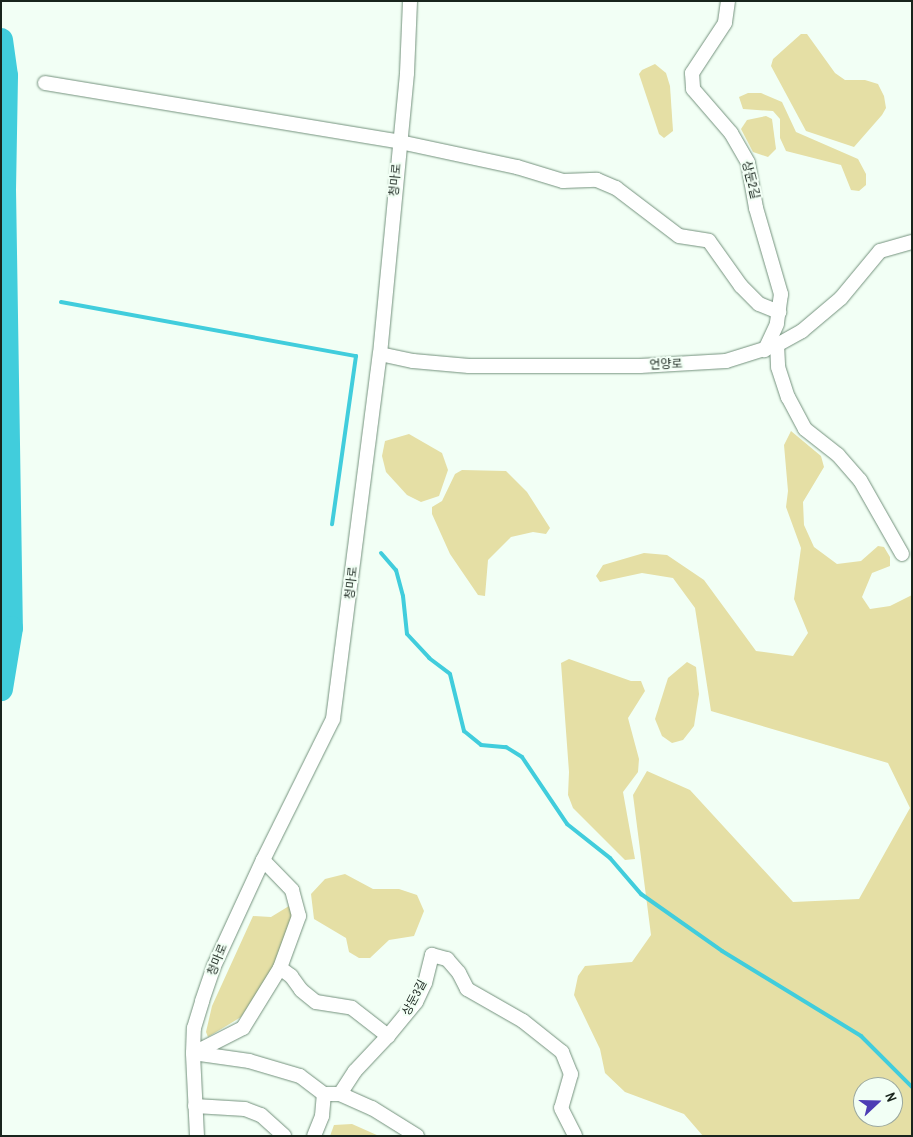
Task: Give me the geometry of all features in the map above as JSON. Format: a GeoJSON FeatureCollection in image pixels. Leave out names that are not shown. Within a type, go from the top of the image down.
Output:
{"type":"FeatureCollection","features":[{"type":"Feature","properties":{"kind":"street","name":"청마로"},"geometry":{"type":"LineString","coordinates":[[197,1136],[193,1053],[194,1028],[214,966],[263,860],[334,719],[380,354],[400,142],[410,1]]}},
{"type":"Feature","properties":{"kind":"street","name":"상둔2길"},"geometry":{"type":"LineString","coordinates":[[728,1],[725,23],[692,74],[693,88],[731,133],[748,163],[756,208],[781,294],[777,324],[771,348]]}},
{"type":"Feature","properties":{"kind":"street"},"geometry":{"type":"LineString","coordinates":[[45,83],[400,142],[517,167],[563,181],[597,180],[616,188],[680,236],[709,241],[741,286],[759,304],[779,312]]}},
{"type":"Feature","properties":{"kind":"street","name":"언양로"},"geometry":{"type":"LineString","coordinates":[[380,354],[413,362],[469,366],[548,368],[701,364],[771,348],[802,331],[841,298],[880,251],[912,242]]}},
{"type":"Feature","properties":{"kind":"street"},"geometry":{"type":"LineString","coordinates":[[771,348],[788,397],[805,429],[838,455],[860,480],[902,554]]}},
{"type":"Feature","properties":{"kind":"street"},"geometry":{"type":"LineString","coordinates":[[193,1053],[243,1028],[280,968],[298,916],[292,890],[263,860]]}},
{"type":"Feature","properties":{"kind":"street","name":"상둔3길"},"geometry":{"type":"LineString","coordinates":[[388,1036],[416,1002],[425,983],[432,954],[447,959],[459,972],[467,989],[523,1021],[562,1052],[571,1074],[561,1108],[575,1136]]}},
{"type":"Feature","properties":{"kind":"street"},"geometry":{"type":"LineString","coordinates":[[280,968],[316,1002],[352,1008],[388,1036],[355,1071],[340,1094]]}},
{"type":"Feature","properties":{"kind":"street"},"geometry":{"type":"LineString","coordinates":[[193,1053],[278,1068],[300,1076],[324,1094],[340,1094],[372,1108],[417,1136]]}},
{"type":"Feature","properties":{"kind":"street"},"geometry":{"type":"LineString","coordinates":[[314,1136],[322,1116],[324,1094]]}},
{"type":"Feature","properties":{"kind":"street"},"geometry":{"type":"LineString","coordinates":[[196,1106],[246,1109],[260,1115],[284,1136]]}},
{"type":"Feature","properties":{"kind":"shaded area"},"geometry":{"type":"Polygon","coordinates":[[[801,34],[807,34],[835,73],[845,80],[865,80],[878,84],[884,96],[886,108],[882,115],[854,147],[806,131],[771,66],[773,59],[801,34]]]}},
{"type":"Feature","properties":{"kind":"shaded area"},"geometry":{"type":"Polygon","coordinates":[[[655,64],[666,73],[670,86],[673,131],[664,138],[659,134],[639,74],[642,70],[655,64]]]}},
{"type":"Feature","properties":{"kind":"shaded area"},"geometry":{"type":"Polygon","coordinates":[[[748,93],[761,93],[782,102],[796,132],[858,159],[866,174],[866,185],[859,191],[851,190],[841,165],[786,151],[780,138],[780,119],[773,111],[743,109],[739,97],[748,93]]]}},
{"type":"Feature","properties":{"kind":"shaded area"},"geometry":{"type":"Polygon","coordinates":[[[766,116],[772,119],[776,149],[768,157],[753,152],[741,129],[747,120],[766,116]]]}},
{"type":"Feature","properties":{"kind":"shaded area"},"geometry":{"type":"Polygon","coordinates":[[[791,431],[821,456],[824,467],[803,502],[804,525],[814,547],[837,564],[861,561],[878,546],[884,547],[890,557],[890,566],[872,573],[862,597],[870,609],[890,606],[912,595],[912,1136],[703,1136],[684,1114],[625,1092],[605,1073],[600,1049],[574,995],[578,976],[585,966],[632,962],[651,935],[633,795],[647,771],[690,790],[793,902],[859,899],[910,808],[888,763],[711,711],[695,608],[673,578],[642,573],[600,582],[596,576],[603,565],[644,553],[667,555],[704,580],[756,651],[793,656],[808,633],[794,599],[801,548],[786,507],[788,491],[784,445],[791,431]]]}},
{"type":"Feature","properties":{"kind":"shaded area"},"geometry":{"type":"Polygon","coordinates":[[[409,434],[442,453],[448,470],[439,496],[421,502],[407,495],[386,472],[382,456],[385,441],[409,434]]]}},
{"type":"Feature","properties":{"kind":"shaded area"},"geometry":{"type":"Polygon","coordinates":[[[462,470],[506,471],[527,492],[550,528],[546,534],[533,532],[511,537],[488,560],[485,596],[478,595],[450,554],[432,514],[432,507],[442,501],[455,474],[462,470]]]}},
{"type":"Feature","properties":{"kind":"shaded area"},"geometry":{"type":"Polygon","coordinates":[[[569,659],[631,681],[641,681],[645,691],[628,718],[639,759],[638,772],[623,792],[635,859],[625,860],[573,808],[568,795],[569,772],[561,663],[569,659]]]}},
{"type":"Feature","properties":{"kind":"shaded area"},"geometry":{"type":"Polygon","coordinates":[[[687,662],[696,667],[699,694],[694,726],[683,740],[672,743],[662,736],[655,719],[668,678],[687,662]]]}},
{"type":"Feature","properties":{"kind":"shaded area"},"geometry":{"type":"Polygon","coordinates":[[[345,874],[373,889],[399,889],[417,895],[424,911],[414,936],[389,940],[370,958],[359,958],[349,952],[346,938],[314,919],[311,894],[325,879],[345,874]]]}},
{"type":"Feature","properties":{"kind":"shaded area"},"geometry":{"type":"Polygon","coordinates":[[[289,906],[293,914],[291,923],[274,966],[241,1017],[208,1037],[206,1032],[212,1006],[253,916],[271,917],[289,906]]]}},
{"type":"Feature","properties":{"kind":"shaded area"},"geometry":{"type":"Polygon","coordinates":[[[352,1124],[379,1136],[330,1136],[334,1125],[352,1124]]]}},
{"type":"Feature","properties":{"kind":"waterway"},"geometry":{"type":"LineString","coordinates":[[1,40],[6,76],[4,189],[11,628],[1,689]]}},
{"type":"Feature","properties":{"kind":"waterway"},"geometry":{"type":"LineString","coordinates":[[61,302],[356,356],[332,524]]}},
{"type":"Feature","properties":{"kind":"waterway"},"geometry":{"type":"LineString","coordinates":[[381,553],[396,570],[403,596],[407,634],[429,658],[450,674],[464,731],[481,745],[506,747],[522,757],[567,824],[610,858],[641,894],[722,951],[861,1036],[912,1087]]}}]}
